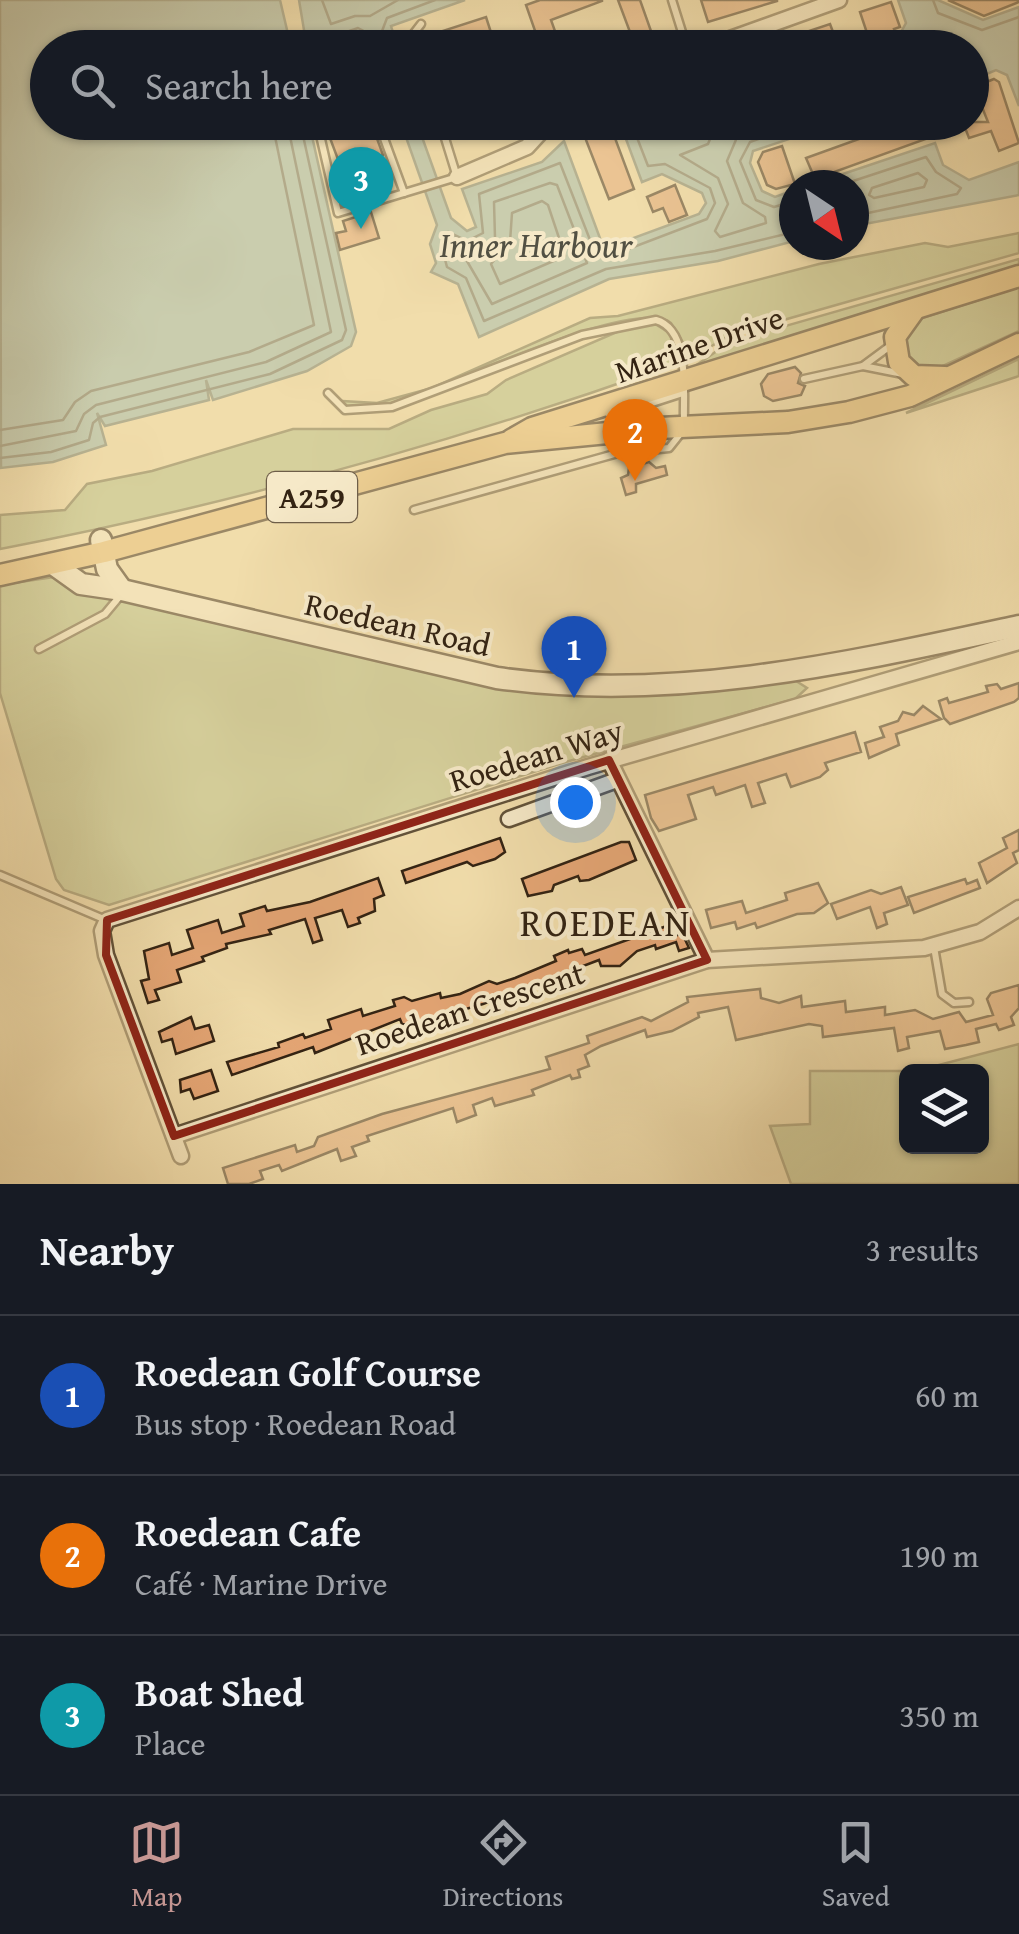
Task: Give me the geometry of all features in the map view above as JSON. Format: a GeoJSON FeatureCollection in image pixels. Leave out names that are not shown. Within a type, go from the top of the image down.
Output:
{"type":"FeatureCollection","features":[{"type":"Feature","properties":{"kind":"main road","name":"Marine Drive"},"geometry":{"type":"LineString","coordinates":[[504,444],[532,428],[683,387],[813,337],[1019,276]]}},
{"type":"Feature","properties":{"kind":"main road"},"geometry":{"type":"LineString","coordinates":[[914,376],[899,362],[894,343],[900,326],[916,309]]}},
{"type":"Feature","properties":{"kind":"main road","name":"Marine Drive"},"geometry":{"type":"LineString","coordinates":[[0,574],[53,564],[108,546],[504,444],[684,426],[788,422],[849,412],[910,396],[1019,344]]}},
{"type":"Feature","properties":{"kind":"main road","name":"Marine Drive"},"geometry":{"type":"LineString","coordinates":[[914,376],[953,376]]}},
{"type":"Feature","properties":{"kind":"main road","name":"Marine Drive"},"geometry":{"type":"LineString","coordinates":[[0,561],[108,546]]}},
{"type":"Feature","properties":{"kind":"main road"},"geometry":{"type":"LineString","coordinates":[[108,546],[110,576],[122,590]]}},
{"type":"Feature","properties":{"kind":"main road","name":"Roedean Road"},"geometry":{"type":"LineString","coordinates":[[53,564],[80,584],[122,590],[497,678],[566,686],[774,675],[981,644],[1019,626]]}},
{"type":"Feature","properties":{"kind":"street"},"geometry":{"type":"LineString","coordinates":[[755,30],[839,0]]}},
{"type":"Feature","properties":{"kind":"street"},"geometry":{"type":"LineString","coordinates":[[453,179],[527,147],[533,140]]}},
{"type":"Feature","properties":{"kind":"street","name":"Roedean Way"},"geometry":{"type":"LineString","coordinates":[[108,920],[981,644],[1019,642]]}},
{"type":"Feature","properties":{"kind":"street"},"geometry":{"type":"LineString","coordinates":[[609,760],[707,960]]}},
{"type":"Feature","properties":{"kind":"street"},"geometry":{"type":"LineString","coordinates":[[509,819],[617,780]]}},
{"type":"Feature","properties":{"kind":"street","name":"Roedean Crescent"},"geometry":{"type":"LineString","coordinates":[[174,1136],[707,960],[934,946],[980,932],[1019,908]]}},
{"type":"Feature","properties":{"kind":"street"},"geometry":{"type":"LineString","coordinates":[[108,920],[102,936],[106,956],[181,1156]]}},
{"type":"Feature","properties":{"kind":"lane"},"geometry":{"type":"LineString","coordinates":[[672,0],[681,30]]}},
{"type":"Feature","properties":{"kind":"lane"},"geometry":{"type":"LineString","coordinates":[[416,30],[421,24]]}},
{"type":"Feature","properties":{"kind":"lane"},"geometry":{"type":"LineString","coordinates":[[320,140],[338,213],[453,179],[444,140]]}},
{"type":"Feature","properties":{"kind":"lane"},"geometry":{"type":"LineString","coordinates":[[385,140],[404,193]]}},
{"type":"Feature","properties":{"kind":"lane"},"geometry":{"type":"LineString","coordinates":[[328,393],[346,410],[384,409],[582,334],[645,320],[663,322],[671,328],[683,387],[684,426],[669,448],[618,453],[414,510]]}},
{"type":"Feature","properties":{"kind":"lane"},"geometry":{"type":"LineString","coordinates":[[804,379],[862,366],[894,343]]}},
{"type":"Feature","properties":{"kind":"lane"},"geometry":{"type":"LineString","coordinates":[[862,366],[914,376]]}},
{"type":"Feature","properties":{"kind":"lane"},"geometry":{"type":"LineString","coordinates":[[39,648],[112,610],[122,590]]}},
{"type":"Feature","properties":{"kind":"lane"},"geometry":{"type":"LineString","coordinates":[[0,875],[108,920]]}},
{"type":"Feature","properties":{"kind":"lane"},"geometry":{"type":"LineString","coordinates":[[934,946],[942,994],[954,1002],[969,1002]]}},
{"type":"Feature","properties":{"kind":"highlighted area"},"geometry":{"type":"Polygon","coordinates":[[[609,760],[707,960],[174,1136],[106,955],[107,920],[609,760]]]}},
{"type":"Feature","properties":{"kind":"green space"},"geometry":{"type":"Polygon","coordinates":[[[1019,233],[1019,253],[731,335],[692,357],[671,323],[651,318],[581,332],[393,403],[347,407],[341,401],[377,403],[432,388],[590,318],[618,316],[819,264],[869,260],[869,254],[925,243],[948,247],[1019,233]]]}},
{"type":"Feature","properties":{"kind":"green space"},"geometry":{"type":"Polygon","coordinates":[[[1019,259],[1019,271],[695,366],[730,342],[1019,259]]]}},
{"type":"Feature","properties":{"kind":"green space"},"geometry":{"type":"Polygon","coordinates":[[[1019,287],[1019,331],[932,371],[912,367],[900,338],[916,320],[1019,287]]]}},
{"type":"Feature","properties":{"kind":"green space"},"geometry":{"type":"Polygon","coordinates":[[[652,322],[671,334],[672,365],[339,470],[171,513],[0,549],[0,515],[65,510],[87,484],[152,471],[293,429],[389,429],[431,410],[487,394],[506,380],[633,325],[652,322]]]}},
{"type":"Feature","properties":{"kind":"green space"},"geometry":{"type":"Polygon","coordinates":[[[1019,359],[1019,376],[906,413],[1019,359]]]}},
{"type":"Feature","properties":{"kind":"green space"},"geometry":{"type":"Polygon","coordinates":[[[54,577],[111,600],[136,601],[514,688],[793,679],[807,688],[795,699],[562,763],[109,905],[64,890],[56,879],[0,693],[0,585],[54,577]]]}},
{"type":"Feature","properties":{"kind":"green space"},"geometry":{"type":"Polygon","coordinates":[[[1019,1044],[1019,1184],[791,1184],[770,1126],[810,1124],[810,1071],[899,1071],[899,1154],[989,1154],[989,1064],[943,1064],[1019,1044]]]}},
{"type":"Feature","properties":{"kind":"water"},"geometry":{"type":"Polygon","coordinates":[[[0,0],[280,0],[287,30],[30,30],[30,140],[313,140],[356,332],[351,346],[307,371],[213,400],[206,380],[209,400],[105,426],[97,413],[106,445],[53,462],[1,468],[0,0]]]}},
{"type":"Feature","properties":{"kind":"water"},"geometry":{"type":"Polygon","coordinates":[[[299,0],[465,0],[391,26],[392,30],[304,30],[299,0]]]}},
{"type":"Feature","properties":{"kind":"water"},"geometry":{"type":"Polygon","coordinates":[[[898,0],[938,0],[983,20],[1019,7],[1019,106],[1007,75],[996,70],[989,73],[989,30],[902,30],[906,23],[898,0]]]}},
{"type":"Feature","properties":{"kind":"water","name":"Inner Harbour"},"geometry":{"type":"Polygon","coordinates":[[[407,140],[423,140],[451,218],[467,231],[476,227],[462,189],[542,162],[564,141],[601,241],[612,246],[699,214],[706,203],[702,193],[662,174],[642,182],[626,140],[786,140],[753,151],[750,163],[762,191],[779,196],[779,245],[718,261],[609,279],[479,337],[458,284],[431,272],[436,263],[430,244],[437,225],[407,140]]]}},
{"type":"Feature","properties":{"kind":"water"},"geometry":{"type":"Polygon","coordinates":[[[935,143],[943,165],[969,180],[1019,162],[1019,195],[869,223],[869,170],[855,170],[935,143]]]}},
{"type":"Feature","properties":{"kind":"building"},"geometry":{"type":"Polygon","coordinates":[[[540,0],[602,0],[551,20],[555,30],[535,30],[526,5],[540,0]]]}},
{"type":"Feature","properties":{"kind":"building"},"geometry":{"type":"Polygon","coordinates":[[[618,0],[640,0],[651,30],[629,30],[618,0]]]}},
{"type":"Feature","properties":{"kind":"building"},"geometry":{"type":"Polygon","coordinates":[[[701,0],[777,0],[777,1],[708,22],[701,0]]]}},
{"type":"Feature","properties":{"kind":"building"},"geometry":{"type":"Polygon","coordinates":[[[948,0],[1019,0],[1019,2],[984,16],[948,0]]]}},
{"type":"Feature","properties":{"kind":"building"},"geometry":{"type":"Polygon","coordinates":[[[891,2],[900,27],[866,30],[860,12],[891,2]]]}},
{"type":"Feature","properties":{"kind":"building"},"geometry":{"type":"Polygon","coordinates":[[[486,17],[490,30],[446,30],[486,17]]]}},
{"type":"Feature","properties":{"kind":"building"},"geometry":{"type":"Polygon","coordinates":[[[994,79],[999,82],[1019,143],[999,151],[989,132],[989,81],[994,79]]]}},
{"type":"Feature","properties":{"kind":"building"},"geometry":{"type":"Polygon","coordinates":[[[331,140],[378,140],[383,155],[377,157],[385,182],[352,194],[354,201],[343,204],[336,172],[342,170],[331,140]]]}},
{"type":"Feature","properties":{"kind":"building"},"geometry":{"type":"Polygon","coordinates":[[[586,140],[616,140],[634,189],[609,199],[586,140]]]}},
{"type":"Feature","properties":{"kind":"building"},"geometry":{"type":"Polygon","coordinates":[[[856,140],[923,140],[840,170],[811,170],[806,158],[856,140]]]}},
{"type":"Feature","properties":{"kind":"building"},"geometry":{"type":"Polygon","coordinates":[[[782,146],[790,170],[779,170],[779,188],[767,185],[758,162],[763,152],[782,146]]]}},
{"type":"Feature","properties":{"kind":"building"},"geometry":{"type":"Polygon","coordinates":[[[675,185],[687,215],[669,222],[663,208],[653,212],[647,197],[675,185]]]}},
{"type":"Feature","properties":{"kind":"building"},"geometry":{"type":"Polygon","coordinates":[[[371,212],[379,238],[340,250],[336,233],[346,231],[343,221],[371,212]]]}},
{"type":"Feature","properties":{"kind":"building"},"geometry":{"type":"Polygon","coordinates":[[[795,367],[801,373],[798,383],[805,386],[801,395],[773,401],[764,396],[761,384],[768,374],[795,367]]]}},
{"type":"Feature","properties":{"kind":"building"},"geometry":{"type":"Polygon","coordinates":[[[649,462],[656,468],[665,466],[667,475],[636,484],[636,492],[626,495],[621,478],[628,475],[629,468],[649,462]]]}},
{"type":"Feature","properties":{"kind":"building"},"geometry":{"type":"Polygon","coordinates":[[[1019,683],[1019,698],[1014,702],[950,724],[944,718],[939,701],[947,698],[949,703],[988,692],[986,686],[997,684],[1001,689],[1019,683]]]}},
{"type":"Feature","properties":{"kind":"building"},"geometry":{"type":"Polygon","coordinates":[[[923,706],[941,719],[896,734],[899,745],[869,758],[865,743],[884,737],[880,727],[898,721],[903,712],[914,715],[923,706]]]}},
{"type":"Feature","properties":{"kind":"building"},"geometry":{"type":"Polygon","coordinates":[[[855,732],[861,752],[825,763],[828,770],[820,777],[791,787],[786,774],[758,783],[765,803],[752,807],[745,785],[716,795],[713,787],[688,795],[696,819],[659,831],[651,818],[645,795],[855,732]]]}},
{"type":"Feature","properties":{"kind":"building"},"geometry":{"type":"Polygon","coordinates":[[[1019,830],[1019,850],[1013,853],[1017,863],[987,883],[979,863],[1007,848],[1003,838],[1019,830]]]}},
{"type":"Feature","properties":{"kind":"building"},"geometry":{"type":"Polygon","coordinates":[[[500,838],[505,852],[495,859],[473,866],[467,862],[406,883],[402,871],[500,838]]]}},
{"type":"Feature","properties":{"kind":"building"},"geometry":{"type":"Polygon","coordinates":[[[629,842],[636,860],[589,880],[580,881],[578,876],[554,885],[552,891],[528,896],[522,879],[629,842]]]}},
{"type":"Feature","properties":{"kind":"building"},"geometry":{"type":"Polygon","coordinates":[[[378,878],[384,895],[374,899],[375,911],[358,918],[360,923],[348,927],[342,910],[315,918],[322,940],[313,943],[305,919],[269,930],[271,934],[226,944],[227,948],[202,957],[204,961],[177,970],[181,982],[155,990],[159,1000],[148,1003],[141,981],[149,979],[144,951],[169,943],[172,955],[193,948],[187,930],[218,920],[222,933],[244,926],[240,914],[265,906],[267,911],[310,902],[378,878]]]}},
{"type":"Feature","properties":{"kind":"building"},"geometry":{"type":"Polygon","coordinates":[[[965,879],[967,884],[977,880],[980,888],[914,913],[908,897],[965,879]]]}},
{"type":"Feature","properties":{"kind":"building"},"geometry":{"type":"Polygon","coordinates":[[[818,883],[828,903],[814,913],[797,914],[757,928],[755,923],[737,929],[735,922],[711,928],[706,910],[742,901],[746,913],[787,900],[785,893],[818,883]]]}},
{"type":"Feature","properties":{"kind":"building"},"geometry":{"type":"Polygon","coordinates":[[[901,887],[908,905],[884,913],[887,924],[877,928],[870,907],[837,919],[831,904],[871,890],[881,894],[901,887]]]}},
{"type":"Feature","properties":{"kind":"building"},"geometry":{"type":"Polygon","coordinates":[[[664,927],[675,936],[682,933],[689,948],[679,951],[676,942],[656,949],[655,945],[637,951],[620,966],[601,966],[599,960],[483,1004],[411,1025],[402,1024],[400,1019],[315,1053],[313,1047],[232,1075],[227,1062],[279,1047],[278,1043],[303,1034],[305,1038],[331,1029],[328,1020],[361,1009],[363,1016],[395,1006],[393,1000],[404,997],[412,1001],[440,993],[441,998],[489,981],[497,984],[556,961],[554,956],[568,950],[569,953],[582,949],[585,955],[664,927]]]}},
{"type":"Feature","properties":{"kind":"building"},"geometry":{"type":"Polygon","coordinates":[[[1019,985],[1019,1008],[1011,1017],[1014,1025],[999,1030],[996,1024],[976,1029],[979,1042],[966,1045],[945,1049],[940,1031],[907,1037],[909,1048],[898,1051],[894,1028],[823,1037],[822,1026],[809,1024],[736,1040],[728,1007],[698,1013],[699,1017],[672,1031],[647,1037],[645,1030],[601,1046],[585,1055],[589,1066],[578,1070],[580,1077],[572,1079],[570,1075],[532,1090],[534,1095],[495,1106],[492,1098],[473,1105],[476,1115],[457,1122],[453,1108],[367,1136],[369,1141],[352,1147],[356,1156],[341,1161],[337,1149],[282,1171],[279,1165],[260,1171],[263,1179],[249,1184],[228,1184],[223,1168],[295,1145],[297,1152],[314,1146],[318,1137],[382,1114],[550,1069],[546,1057],[589,1043],[587,1036],[642,1017],[651,1021],[688,1002],[687,997],[760,989],[761,998],[779,1003],[801,996],[802,1007],[845,1001],[846,1012],[885,1007],[885,1015],[915,1010],[933,1019],[959,1012],[966,1022],[993,1015],[987,999],[991,993],[1019,985]]]}},
{"type":"Feature","properties":{"kind":"building"},"geometry":{"type":"Polygon","coordinates":[[[191,1017],[195,1029],[209,1025],[214,1041],[176,1054],[172,1039],[162,1042],[159,1032],[191,1017]]]}},
{"type":"Feature","properties":{"kind":"building"},"geometry":{"type":"Polygon","coordinates":[[[211,1070],[218,1091],[194,1099],[190,1089],[181,1092],[180,1080],[211,1070]]]}},
{"type":"Feature","properties":{"kind":"place","name":"Boat Shed"},"geometry":{"type":"Point","coordinates":[361,229]}},
{"type":"Feature","properties":{"kind":"place","name":"Roedean Cafe"},"geometry":{"type":"Point","coordinates":[635,481]}},
{"type":"Feature","properties":{"kind":"place","name":"Roedean Golf Course"},"geometry":{"type":"Point","coordinates":[574,698]}},
{"type":"Feature","properties":{"kind":"district","name":"ROEDEAN"},"geometry":{"type":"Point","coordinates":[606,922]}}]}
